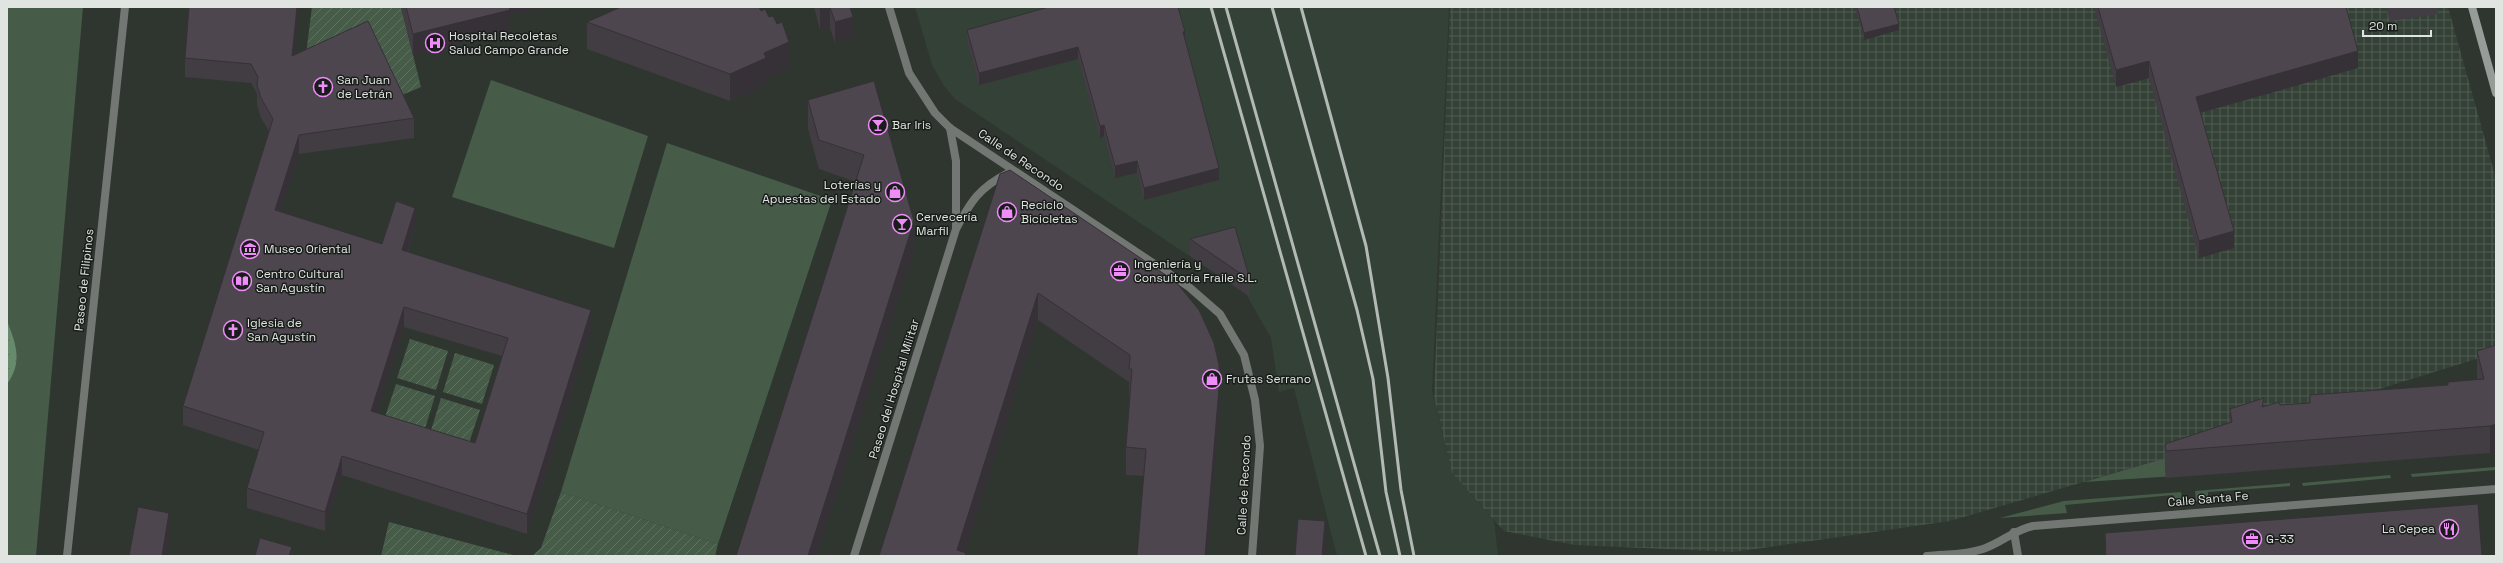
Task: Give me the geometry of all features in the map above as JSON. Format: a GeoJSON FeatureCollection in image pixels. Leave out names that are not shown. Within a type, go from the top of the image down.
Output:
{"type":"FeatureCollection","features":[{"type":"Feature","properties":{"kind":"main road"},"geometry":{"type":"LineString","coordinates":[[2472,7],[2496,93]]}},
{"type":"Feature","properties":{"kind":"street","name":"Paseo de Filipinos"},"geometry":{"type":"LineString","coordinates":[[67,556],[124,7]]}},
{"type":"Feature","properties":{"kind":"street","name":"Calle de Recondo"},"geometry":{"type":"LineString","coordinates":[[889,7],[909,74],[935,113],[950,128],[1190,287],[1220,314],[1244,355],[1255,400],[1260,446],[1252,556]]}},
{"type":"Feature","properties":{"kind":"street","name":"Paseo del Hospital Militar"},"geometry":{"type":"LineString","coordinates":[[950,128],[956,161],[956,229]]}},
{"type":"Feature","properties":{"kind":"street","name":"Paseo del Hospital Militar"},"geometry":{"type":"LineString","coordinates":[[854,556],[956,229],[973,198],[989,182],[1014,170]]}},
{"type":"Feature","properties":{"kind":"street","name":"Calle Santa Fe"},"geometry":{"type":"LineString","coordinates":[[1927,556],[1969,552],[1983,549],[2014,532],[2033,526],[2496,489]]}},
{"type":"Feature","properties":{"kind":"street"},"geometry":{"type":"LineString","coordinates":[[2014,532],[2018,556]]}},
{"type":"Feature","properties":{"kind":"shaded area"},"geometry":{"type":"Polygon","coordinates":[[[7,7],[83,7],[36,556],[7,556],[7,7]]]}},
{"type":"Feature","properties":{"kind":"shaded area"},"geometry":{"type":"Polygon","coordinates":[[[312,7],[401,7],[421,87],[395,98],[304,70],[312,7]]]}},
{"type":"Feature","properties":{"kind":"shaded area"},"geometry":{"type":"Polygon","coordinates":[[[915,7],[1449,7],[1432,391],[1452,473],[1494,520],[1498,556],[1337,556],[1294,388],[1279,392],[1271,338],[1246,294],[955,99],[944,86],[932,65],[915,7]]]}},
{"type":"Feature","properties":{"kind":"shaded area"},"geometry":{"type":"Polygon","coordinates":[[[1450,7],[2448,7],[2496,179],[2496,353],[2327,405],[2176,455],[1950,521],[1734,552],[1575,545],[1504,531],[1452,473],[1434,397],[1450,7]]]}},
{"type":"Feature","properties":{"kind":"shaded area"},"geometry":{"type":"Polygon","coordinates":[[[491,80],[648,136],[614,248],[452,197],[491,80]]]}},
{"type":"Feature","properties":{"kind":"shaded area"},"geometry":{"type":"Polygon","coordinates":[[[667,143],[832,200],[718,544],[561,492],[667,143]]]}},
{"type":"Feature","properties":{"kind":"shaded area"},"geometry":{"type":"Polygon","coordinates":[[[410,339],[448,351],[436,390],[397,378],[410,339]]]}},
{"type":"Feature","properties":{"kind":"shaded area"},"geometry":{"type":"Polygon","coordinates":[[[455,353],[494,365],[482,404],[443,392],[455,353]]]}},
{"type":"Feature","properties":{"kind":"shaded area"},"geometry":{"type":"Polygon","coordinates":[[[396,384],[435,396],[423,435],[383,423],[396,384]]]}},
{"type":"Feature","properties":{"kind":"shaded area"},"geometry":{"type":"Polygon","coordinates":[[[441,398],[480,410],[467,449],[429,437],[441,398]]]}},
{"type":"Feature","properties":{"kind":"shaded area"},"geometry":{"type":"Polygon","coordinates":[[[2176,455],[2176,476],[2084,482],[2176,455]]]}},
{"type":"Feature","properties":{"kind":"shaded area"},"geometry":{"type":"Polygon","coordinates":[[[2495,467],[2496,470],[2412,477],[2411,474],[2495,467]]]}},
{"type":"Feature","properties":{"kind":"shaded area"},"geometry":{"type":"Polygon","coordinates":[[[2390,475],[2391,478],[2303,486],[2302,483],[2390,475]]]}},
{"type":"Feature","properties":{"kind":"shaded area"},"geometry":{"type":"Polygon","coordinates":[[[2290,483],[2290,486],[2208,492],[2208,500],[2196,501],[2195,491],[2290,483]]]}},
{"type":"Feature","properties":{"kind":"shaded area"},"geometry":{"type":"Polygon","coordinates":[[[561,492],[718,544],[715,556],[532,556],[541,548],[561,492]]]}},
{"type":"Feature","properties":{"kind":"shaded area"},"geometry":{"type":"Polygon","coordinates":[[[2181,492],[2183,503],[2174,503],[2173,495],[2065,505],[2067,513],[2000,518],[2064,501],[2181,492]]]}},
{"type":"Feature","properties":{"kind":"shaded area"},"geometry":{"type":"Polygon","coordinates":[[[389,522],[517,556],[381,556],[389,522]]]}},
{"type":"Feature","properties":{"kind":"water"},"geometry":{"type":"Polygon","coordinates":[[[7,321],[15,345],[16,360],[12,376],[7,384],[7,321]]]}},
{"type":"Feature","properties":{"kind":"building"},"geometry":{"type":"Polygon","coordinates":[[[189,7],[297,7],[292,56],[368,21],[414,118],[299,135],[275,210],[382,244],[396,201],[415,208],[402,250],[591,310],[527,514],[342,456],[325,512],[247,488],[264,432],[183,406],[273,119],[261,98],[257,85],[258,77],[251,64],[185,58],[189,7]],[[404,307],[371,411],[475,443],[508,338],[404,307]]]}},
{"type":"Feature","properties":{"kind":"building"},"geometry":{"type":"Polygon","coordinates":[[[406,7],[509,7],[510,10],[413,34],[406,7]]]}},
{"type":"Feature","properties":{"kind":"building"},"geometry":{"type":"Polygon","coordinates":[[[621,7],[759,7],[761,11],[765,9],[769,17],[773,16],[777,24],[782,22],[789,42],[764,53],[766,58],[730,74],[587,22],[621,7]]]}},
{"type":"Feature","properties":{"kind":"building"},"geometry":{"type":"Polygon","coordinates":[[[830,7],[850,7],[853,17],[835,22],[830,7]]]}},
{"type":"Feature","properties":{"kind":"building"},"geometry":{"type":"Polygon","coordinates":[[[1049,7],[1178,7],[1185,32],[1183,32],[1219,168],[1144,188],[1137,161],[1115,166],[1104,125],[1100,126],[1078,47],[979,73],[967,30],[1049,7]]]}},
{"type":"Feature","properties":{"kind":"building"},"geometry":{"type":"Polygon","coordinates":[[[1857,7],[1894,7],[1899,24],[1864,33],[1857,7]]]}},
{"type":"Feature","properties":{"kind":"building"},"geometry":{"type":"Polygon","coordinates":[[[2098,7],[2346,7],[2358,51],[2196,97],[2234,231],[2199,241],[2149,61],[2116,70],[2098,7]]]}},
{"type":"Feature","properties":{"kind":"building"},"geometry":{"type":"Polygon","coordinates":[[[874,81],[914,221],[808,556],[736,556],[864,155],[819,140],[808,100],[874,81]]]}},
{"type":"Feature","properties":{"kind":"building"},"geometry":{"type":"Polygon","coordinates":[[[1010,170],[1176,282],[1199,310],[1214,343],[1219,365],[1219,388],[1205,556],[1137,556],[1146,449],[1126,447],[1132,369],[1129,369],[1130,355],[1038,293],[957,550],[966,553],[965,556],[879,556],[1000,174],[1010,170]]]}},
{"type":"Feature","properties":{"kind":"building"},"geometry":{"type":"Polygon","coordinates":[[[1235,227],[1250,280],[1190,239],[1235,227]]]}},
{"type":"Feature","properties":{"kind":"building"},"geometry":{"type":"Polygon","coordinates":[[[2496,345],[2496,424],[2490,426],[2166,451],[2165,444],[2232,422],[2230,409],[2264,398],[2262,407],[2279,402],[2280,405],[2310,403],[2310,395],[2448,385],[2448,382],[2484,379],[2477,351],[2496,345]]]}},
{"type":"Feature","properties":{"kind":"building"},"geometry":{"type":"Polygon","coordinates":[[[2478,504],[2482,556],[2106,556],[2105,533],[2478,504]]]}},
{"type":"Feature","properties":{"kind":"building"},"geometry":{"type":"Polygon","coordinates":[[[138,507],[169,513],[162,556],[129,556],[138,507]]]}},
{"type":"Feature","properties":{"kind":"building"},"geometry":{"type":"Polygon","coordinates":[[[1298,519],[1325,521],[1322,556],[1295,556],[1298,519]]]}},
{"type":"Feature","properties":{"kind":"building"},"geometry":{"type":"Polygon","coordinates":[[[260,538],[292,547],[289,556],[255,556],[260,538]]]}},
{"type":"Feature","properties":{"kind":"railway"},"geometry":{"type":"LineString","coordinates":[[1211,7],[1366,556]]}},
{"type":"Feature","properties":{"kind":"railway"},"geometry":{"type":"LineString","coordinates":[[1226,7],[1380,556]]}},
{"type":"Feature","properties":{"kind":"railway"},"geometry":{"type":"LineString","coordinates":[[1272,7],[1357,310],[1373,379],[1386,492],[1400,556]]}},
{"type":"Feature","properties":{"kind":"railway"},"geometry":{"type":"LineString","coordinates":[[1301,7],[1366,246],[1388,378],[1401,490],[1414,556]]}},
{"type":"Feature","properties":{"kind":"place","name":"Hospital Recoletas Salud Campo Grande"},"geometry":{"type":"Point","coordinates":[435,43]}},
{"type":"Feature","properties":{"kind":"place","name":"San Juan de Letrán"},"geometry":{"type":"Point","coordinates":[323,87]}},
{"type":"Feature","properties":{"kind":"place","name":"Bar Iris"},"geometry":{"type":"Point","coordinates":[878,125]}},
{"type":"Feature","properties":{"kind":"place","name":"Loterías y Apuestas del Estado"},"geometry":{"type":"Point","coordinates":[895,192]}},
{"type":"Feature","properties":{"kind":"place","name":"Reciclo Bicicletas"},"geometry":{"type":"Point","coordinates":[1007,212]}},
{"type":"Feature","properties":{"kind":"place","name":"Cervecería Marfil"},"geometry":{"type":"Point","coordinates":[902,224]}},
{"type":"Feature","properties":{"kind":"place","name":"Museo Oriental"},"geometry":{"type":"Point","coordinates":[250,249]}},
{"type":"Feature","properties":{"kind":"place","name":"Ingeniería y Consultoría Fraile S.L."},"geometry":{"type":"Point","coordinates":[1120,271]}},
{"type":"Feature","properties":{"kind":"place","name":"Centro Cultural San Agustín"},"geometry":{"type":"Point","coordinates":[242,281]}},
{"type":"Feature","properties":{"kind":"place","name":"Iglesia de San Agustín"},"geometry":{"type":"Point","coordinates":[233,330]}},
{"type":"Feature","properties":{"kind":"place","name":"Frutas Serrano"},"geometry":{"type":"Point","coordinates":[1212,379]}},
{"type":"Feature","properties":{"kind":"place","name":"La Cepea"},"geometry":{"type":"Point","coordinates":[2449,529]}},
{"type":"Feature","properties":{"kind":"place","name":"G-33"},"geometry":{"type":"Point","coordinates":[2252,539]}}]}
